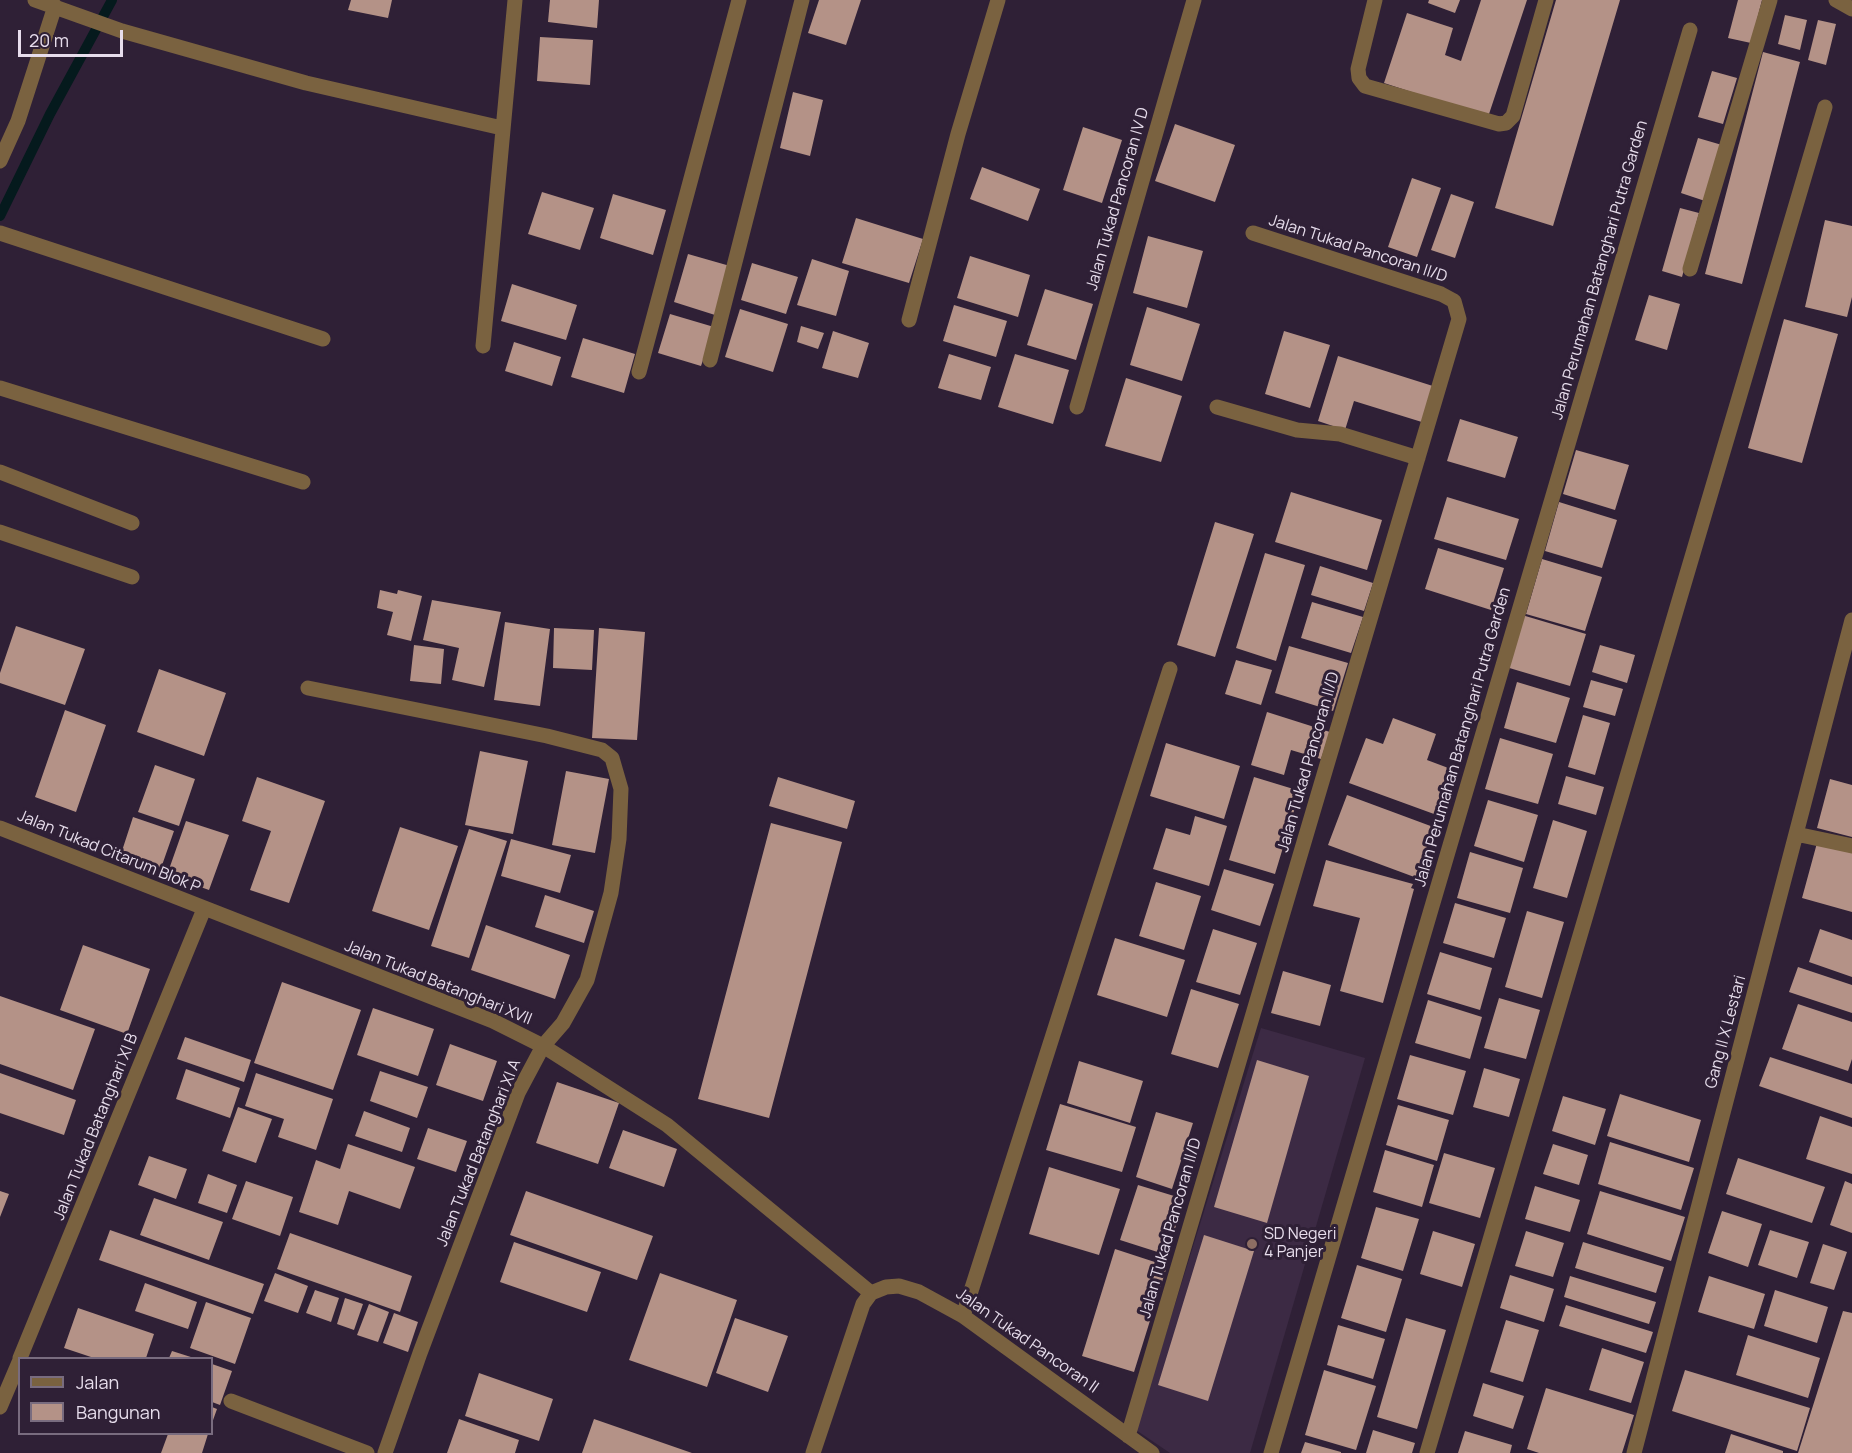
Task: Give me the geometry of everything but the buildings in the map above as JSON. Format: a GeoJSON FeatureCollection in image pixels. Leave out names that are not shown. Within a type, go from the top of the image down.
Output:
{"type":"FeatureCollection","features":[{"type":"Feature","properties":{"kind":"street"},"geometry":{"type":"LineString","coordinates":[[35,0],[122,32],[306,83],[502,128]]}},
{"type":"Feature","properties":{"kind":"street"},"geometry":{"type":"LineString","coordinates":[[483,346],[515,0]]}},
{"type":"Feature","properties":{"kind":"street"},"geometry":{"type":"LineString","coordinates":[[639,372],[739,0]]}},
{"type":"Feature","properties":{"kind":"street"},"geometry":{"type":"LineString","coordinates":[[710,360],[802,0]]}},
{"type":"Feature","properties":{"kind":"street"},"geometry":{"type":"LineString","coordinates":[[909,320],[958,134],[998,0]]}},
{"type":"Feature","properties":{"kind":"street","name":"Jalan Tukad Pancoran IV D"},"geometry":{"type":"LineString","coordinates":[[1077,407],[1194,0]]}},
{"type":"Feature","properties":{"kind":"street"},"geometry":{"type":"LineString","coordinates":[[1375,0],[1359,69],[1359,78],[1365,86],[1498,124],[1506,123],[1513,117],[1546,0]]}},
{"type":"Feature","properties":{"kind":"street"},"geometry":{"type":"LineString","coordinates":[[1690,269],[1770,0]]}},
{"type":"Feature","properties":{"kind":"street"},"geometry":{"type":"LineString","coordinates":[[1836,0],[1852,9]]}},
{"type":"Feature","properties":{"kind":"street"},"geometry":{"type":"LineString","coordinates":[[0,161],[18,121],[55,6]]}},
{"type":"Feature","properties":{"kind":"street","name":"Jalan Perumahan Batanghari Putra Garden"},"geometry":{"type":"LineString","coordinates":[[1271,1453],[1690,30]]}},
{"type":"Feature","properties":{"kind":"street"},"geometry":{"type":"LineString","coordinates":[[1427,1453],[1825,107]]}},
{"type":"Feature","properties":{"kind":"street"},"geometry":{"type":"LineString","coordinates":[[0,233],[323,339]]}},
{"type":"Feature","properties":{"kind":"street","name":"Jalan Tukad Pancoran II/D"},"geometry":{"type":"LineString","coordinates":[[1128,1436],[1459,319],[1454,301],[1441,294],[1254,233]]}},
{"type":"Feature","properties":{"kind":"street"},"geometry":{"type":"LineString","coordinates":[[0,388],[303,482]]}},
{"type":"Feature","properties":{"kind":"street"},"geometry":{"type":"LineString","coordinates":[[1217,407],[1297,430],[1340,434],[1418,459]]}},
{"type":"Feature","properties":{"kind":"street"},"geometry":{"type":"LineString","coordinates":[[0,472],[132,523]]}},
{"type":"Feature","properties":{"kind":"street"},"geometry":{"type":"LineString","coordinates":[[0,532],[132,577]]}},
{"type":"Feature","properties":{"kind":"street","name":"Gang II X Lestari"},"geometry":{"type":"LineString","coordinates":[[1634,1453],[1852,620]]}},
{"type":"Feature","properties":{"kind":"street"},"geometry":{"type":"LineString","coordinates":[[963,1316],[1170,669]]}},
{"type":"Feature","properties":{"kind":"street","name":"Jalan Tukad Batanghari XI A"},"geometry":{"type":"LineString","coordinates":[[308,688],[547,736],[602,750],[612,758],[621,789],[619,839],[604,928],[587,980],[563,1023],[543,1046],[514,1104],[420,1353],[385,1453]]}},
{"type":"Feature","properties":{"kind":"street","name":"Jalan Tukad Citarum Blok P"},"geometry":{"type":"LineString","coordinates":[[0,828],[204,909]]}},
{"type":"Feature","properties":{"kind":"street"},"geometry":{"type":"LineString","coordinates":[[1796,834],[1852,846]]}},
{"type":"Feature","properties":{"kind":"street","name":"Jalan Tukad Batanghari XVII"},"geometry":{"type":"LineString","coordinates":[[204,909],[493,1021],[543,1046],[667,1125],[871,1293]]}},
{"type":"Feature","properties":{"kind":"street","name":"Jalan Tukad Batanghari XI B"},"geometry":{"type":"LineString","coordinates":[[21,1357],[204,909]]}},
{"type":"Feature","properties":{"kind":"street","name":"Jalan Tukad Pancoran II"},"geometry":{"type":"LineString","coordinates":[[871,1293],[886,1287],[899,1287],[920,1292],[963,1316],[1075,1394],[1152,1453]]}},
{"type":"Feature","properties":{"kind":"street"},"geometry":{"type":"LineString","coordinates":[[813,1453],[863,1304],[871,1293]]}},
{"type":"Feature","properties":{"kind":"street","name":"Jalan Tukad Batanghari XI B"},"geometry":{"type":"LineString","coordinates":[[0,1407],[18,1364]]}},
{"type":"Feature","properties":{"kind":"street"},"geometry":{"type":"LineString","coordinates":[[231,1401],[367,1453]]}},
{"type":"Feature","properties":{"kind":"shaded area","name":"SD Negeri 4 Panjer"},"geometry":{"type":"Polygon","coordinates":[[[1261,1028],[1365,1058],[1250,1453],[1170,1453],[1136,1430],[1261,1028]]]}},
{"type":"Feature","properties":{"kind":"waterway"},"geometry":{"type":"LineString","coordinates":[[0,216],[50,114],[112,0]]}},
{"type":"Feature","properties":{"kind":"place","name":"SD Negeri 4 Panjer"},"geometry":{"type":"Point","coordinates":[1252,1244]}}]}
